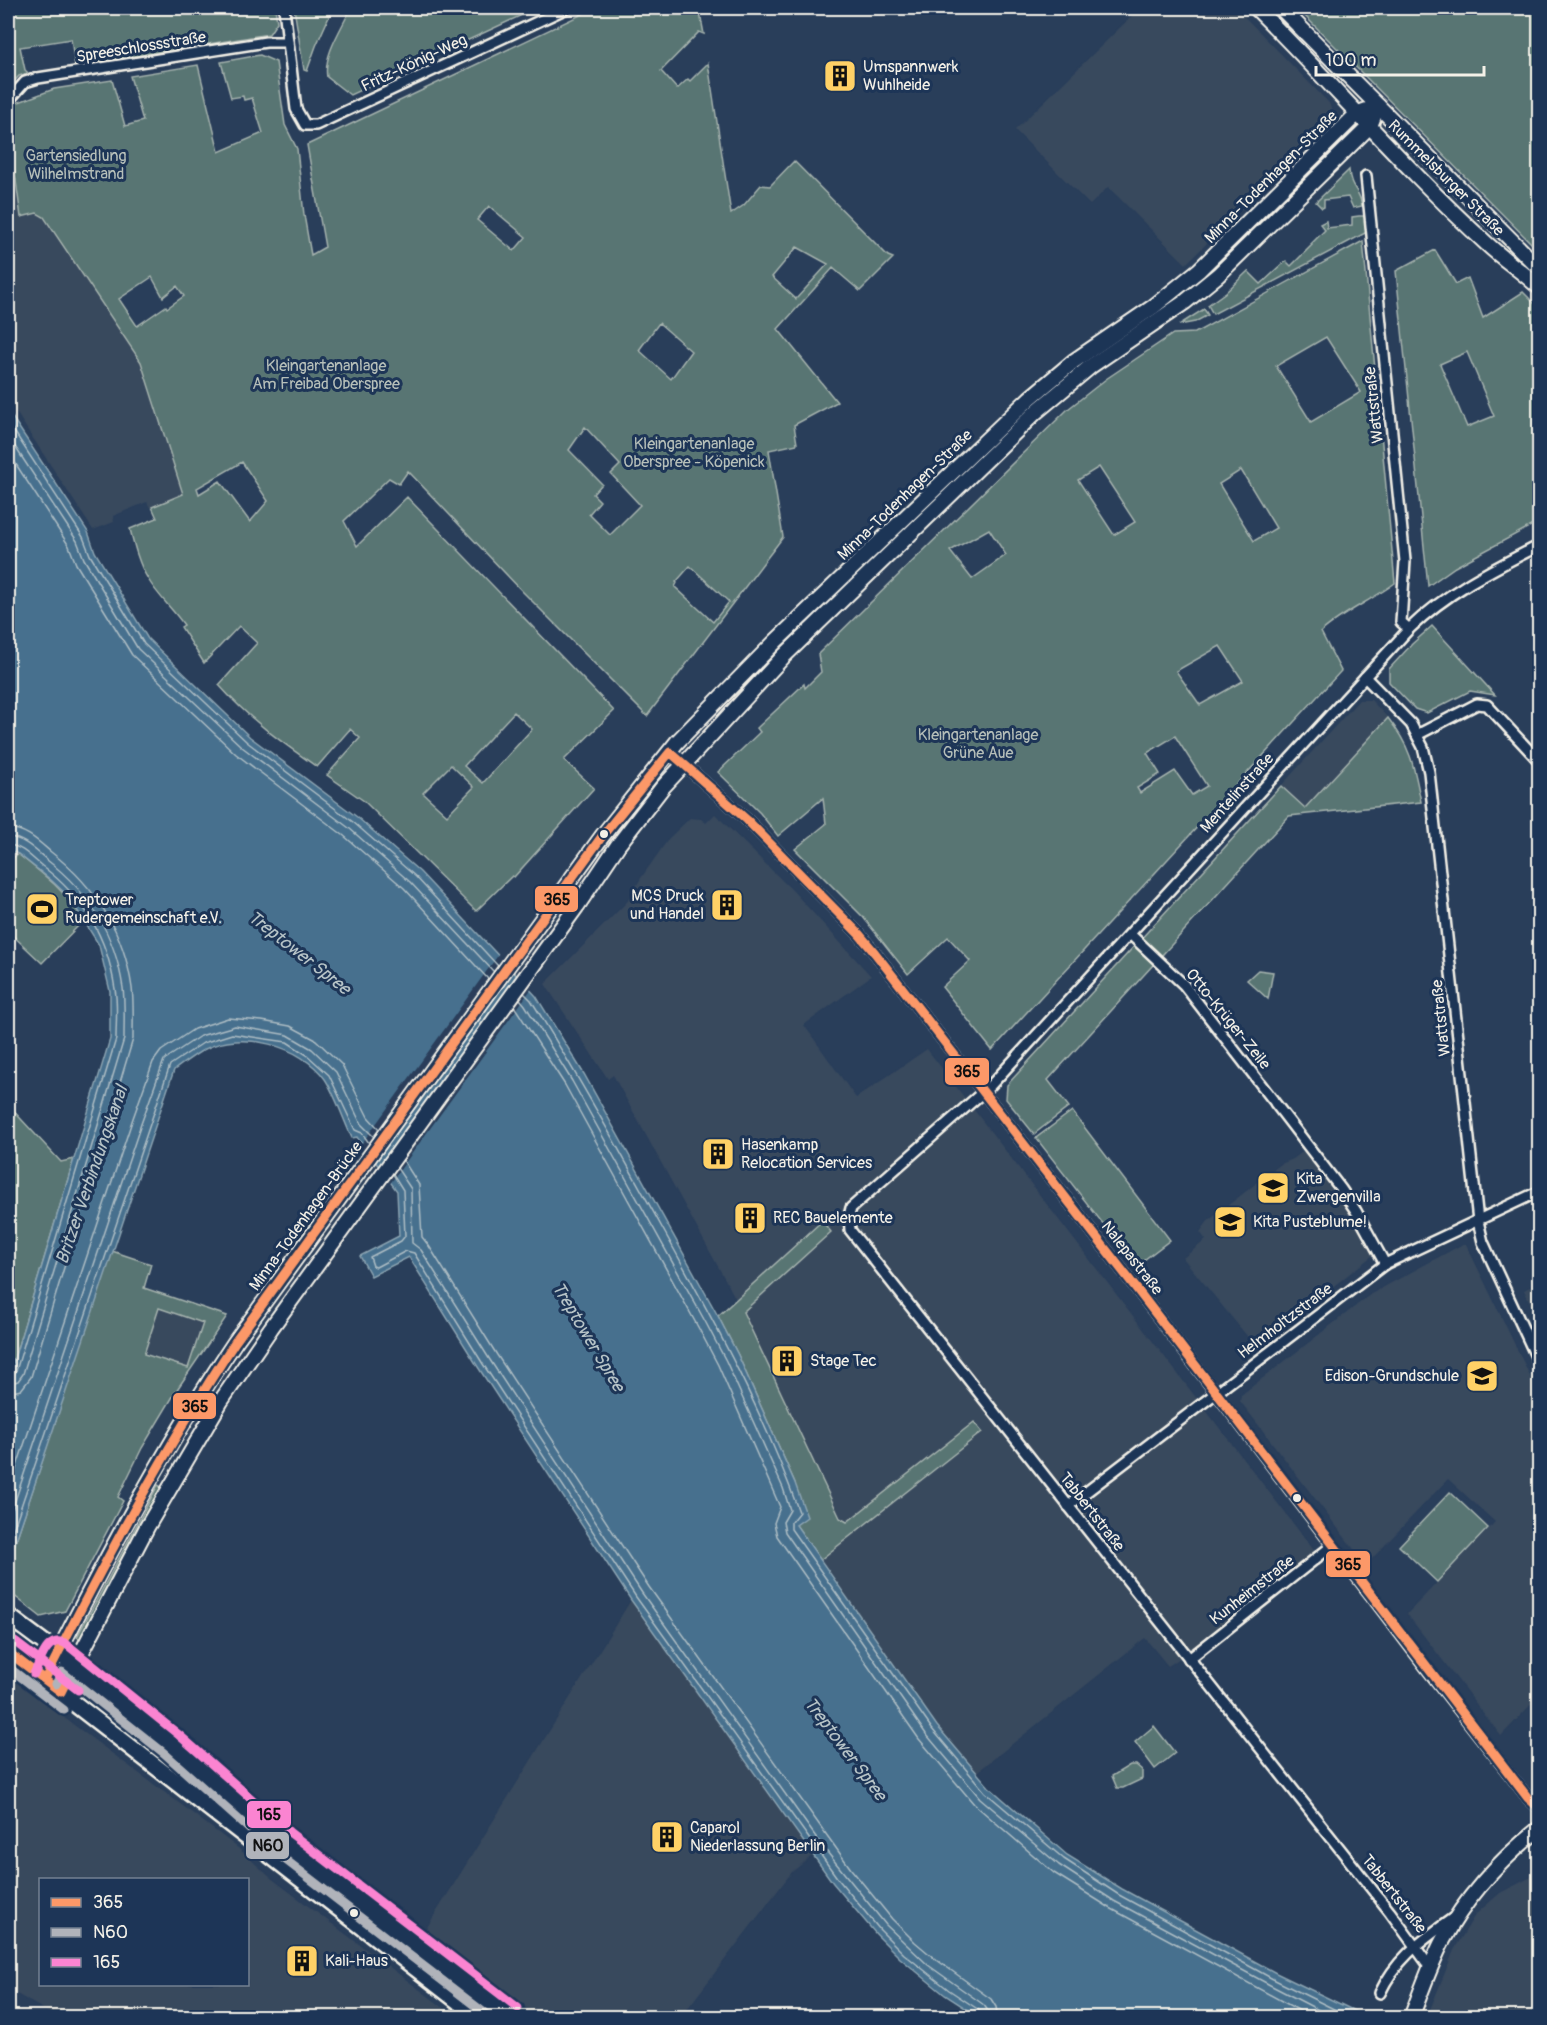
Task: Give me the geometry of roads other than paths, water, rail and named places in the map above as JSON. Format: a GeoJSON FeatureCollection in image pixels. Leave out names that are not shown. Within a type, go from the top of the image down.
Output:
{"type":"FeatureCollection","features":[{"type":"Feature","properties":{"kind":"main road","name":"Rummelsburger Straße"},"geometry":{"type":"LineString","coordinates":[[1256,8],[1487,245],[1539,288]]}},
{"type":"Feature","properties":{"kind":"main road","name":"Rummelsburger Straße"},"geometry":{"type":"LineString","coordinates":[[1281,8],[1539,269]]}},
{"type":"Feature","properties":{"kind":"main road","name":"Minna-Todenhagen-Straße"},"geometry":{"type":"LineString","coordinates":[[560,895],[630,799],[690,728],[775,642],[1030,398],[1074,361],[1153,307],[1199,270],[1358,113],[1378,106]]}},
{"type":"Feature","properties":{"kind":"main road","name":"Minna-Todenhagen-Straße"},"geometry":{"type":"LineString","coordinates":[[74,1665],[170,1486],[220,1401],[264,1336],[577,906],[618,845],[683,764],[784,656],[1037,411],[1091,366],[1185,302],[1218,275],[1370,126],[1378,106]]}},
{"type":"Feature","properties":{"kind":"main road","name":"Minna-Todenhagen-Brücke"},"geometry":{"type":"LineString","coordinates":[[58,1653],[152,1475],[235,1342],[560,895]]}},
{"type":"Feature","properties":{"kind":"main road"},"geometry":{"type":"LineString","coordinates":[[8,1616],[74,1665],[172,1744],[281,1841],[512,2018]]}},
{"type":"Feature","properties":{"kind":"main road"},"geometry":{"type":"LineString","coordinates":[[8,1652],[480,2018]]}},
{"type":"Feature","properties":{"kind":"main road"},"geometry":{"type":"LineString","coordinates":[[45,1679],[58,1653]]}},
{"type":"Feature","properties":{"kind":"main road"},"geometry":{"type":"LineString","coordinates":[[61,1692],[74,1665]]}},
{"type":"Feature","properties":{"kind":"main road"},"geometry":{"type":"LineString","coordinates":[[1411,2018],[1442,1942],[1460,1913],[1501,1862],[1539,1828]]}},
{"type":"Feature","properties":{"kind":"street"},"geometry":{"type":"LineString","coordinates":[[284,8],[288,42]]}},
{"type":"Feature","properties":{"kind":"street","name":"Fritz-König-Weg"},"geometry":{"type":"LineString","coordinates":[[288,42],[296,109],[305,125],[316,125],[567,8]]}},
{"type":"Feature","properties":{"kind":"street","name":"Spreeschlossstraße"},"geometry":{"type":"LineString","coordinates":[[8,101],[25,82],[38,78],[266,42],[288,42]]}},
{"type":"Feature","properties":{"kind":"street","name":"Wattstraße"},"geometry":{"type":"LineString","coordinates":[[1366,176],[1405,561],[1401,622],[1409,629]]}},
{"type":"Feature","properties":{"kind":"street","name":"Mentelinstraße"},"geometry":{"type":"LineString","coordinates":[[983,1092],[1409,629],[1448,596],[1539,544]]}},
{"type":"Feature","properties":{"kind":"street","name":"Wattstraße"},"geometry":{"type":"LineString","coordinates":[[1365,677],[1405,717],[1417,735],[1429,772],[1478,1221],[1482,1242],[1539,1365]]}},
{"type":"Feature","properties":{"kind":"street"},"geometry":{"type":"LineString","coordinates":[[1417,735],[1482,703],[1487,705],[1539,762]]}},
{"type":"Feature","properties":{"kind":"street","name":"Nalepastraße"},"geometry":{"type":"LineString","coordinates":[[670,752],[747,820],[859,934],[1334,1545],[1427,1669],[1539,1809]]}},
{"type":"Feature","properties":{"kind":"street","name":"Otto-Krüger-Zeile"},"geometry":{"type":"LineString","coordinates":[[1130,934],[1184,986],[1274,1102],[1356,1210],[1385,1264]]}},
{"type":"Feature","properties":{"kind":"street","name":"Tabbertstraße"},"geometry":{"type":"LineString","coordinates":[[983,1092],[852,1208],[849,1216],[850,1230],[1390,1912],[1430,1970]]}},
{"type":"Feature","properties":{"kind":"street","name":"Helmholtzstraße"},"geometry":{"type":"LineString","coordinates":[[1068,1506],[1385,1264],[1539,1191]]}},
{"type":"Feature","properties":{"kind":"street","name":"Kunheimstraße"},"geometry":{"type":"LineString","coordinates":[[1189,1659],[1334,1545]]}},
{"type":"Feature","properties":{"kind":"street"},"geometry":{"type":"LineString","coordinates":[[1380,1993],[1393,1969],[1415,1946],[1460,1913]]}},
{"type":"Feature","properties":{"kind":"water"},"geometry":{"type":"Polygon","coordinates":[[[8,411],[88,532],[95,552],[148,639],[250,737],[357,817],[420,872],[536,996],[584,1074],[738,1355],[795,1483],[807,1517],[796,1525],[937,1726],[989,1787],[1067,1855],[1122,1889],[1276,1973],[1367,2017],[979,2017],[945,1995],[900,1958],[876,1934],[833,1883],[631,1600],[478,1367],[409,1257],[371,1276],[360,1256],[399,1236],[397,1191],[357,1137],[352,1138],[325,1079],[301,1057],[270,1044],[252,1041],[220,1043],[201,1051],[174,1070],[8,1564],[8,1379],[110,1039],[110,991],[99,945],[69,897],[18,854],[8,850],[8,411]]]}},
{"type":"Feature","properties":{"kind":"place","name":"Umspannwerk Wuhlheide"},"geometry":{"type":"Point","coordinates":[840,76]}},
{"type":"Feature","properties":{"kind":"place","name":"MCS Druck und Handel"},"geometry":{"type":"Point","coordinates":[727,905]}},
{"type":"Feature","properties":{"kind":"place","name":"Treptower Rudergemeinschaft e.V."},"geometry":{"type":"Point","coordinates":[42,909]}},
{"type":"Feature","properties":{"kind":"place","name":"Hasenkamp Relocation Services"},"geometry":{"type":"Point","coordinates":[718,1154]}},
{"type":"Feature","properties":{"kind":"place","name":"Kita Zwergenvilla"},"geometry":{"type":"Point","coordinates":[1273,1188]}},
{"type":"Feature","properties":{"kind":"place","name":"REC Bauelemente"},"geometry":{"type":"Point","coordinates":[750,1218]}},
{"type":"Feature","properties":{"kind":"place","name":"Kita Pusteblume!"},"geometry":{"type":"Point","coordinates":[1230,1222]}},
{"type":"Feature","properties":{"kind":"place","name":"Stage Tec"},"geometry":{"type":"Point","coordinates":[787,1361]}},
{"type":"Feature","properties":{"kind":"place","name":"Edison-Grundschule"},"geometry":{"type":"Point","coordinates":[1482,1376]}},
{"type":"Feature","properties":{"kind":"place","name":"Caparol Niederlassung Berlin"},"geometry":{"type":"Point","coordinates":[667,1837]}},
{"type":"Feature","properties":{"kind":"place","name":"Kali-Haus"},"geometry":{"type":"Point","coordinates":[302,1961]}},
{"type":"Feature","properties":{"kind":"park label","name":"Gartensiedlung Wilhelmstrand"},"geometry":{"type":"Point","coordinates":[76,165]}},
{"type":"Feature","properties":{"kind":"park label","name":"Kleingartenanlage Am Freibad Oberspree"},"geometry":{"type":"Point","coordinates":[326,375]}},
{"type":"Feature","properties":{"kind":"park label","name":"Kleingartenanlage Oberspree - Köpenick"},"geometry":{"type":"Point","coordinates":[694,453]}},
{"type":"Feature","properties":{"kind":"park label","name":"Kleingartenanlage Grüne Aue"},"geometry":{"type":"Point","coordinates":[978,744]}},
{"type":"Feature","properties":{"kind":"water label","name":"Treptower Spree"},"geometry":{"type":"Point","coordinates":[299,953]}},
{"type":"Feature","properties":{"kind":"water label","name":"Britzer Verbindungskanal"},"geometry":{"type":"Point","coordinates":[92,1175]}},
{"type":"Feature","properties":{"kind":"water label","name":"Treptower Spree"},"geometry":{"type":"Point","coordinates":[588,1337]}},
{"type":"Feature","properties":{"kind":"water label","name":"Treptower Spree"},"geometry":{"type":"Point","coordinates":[845,1749]}}]}
